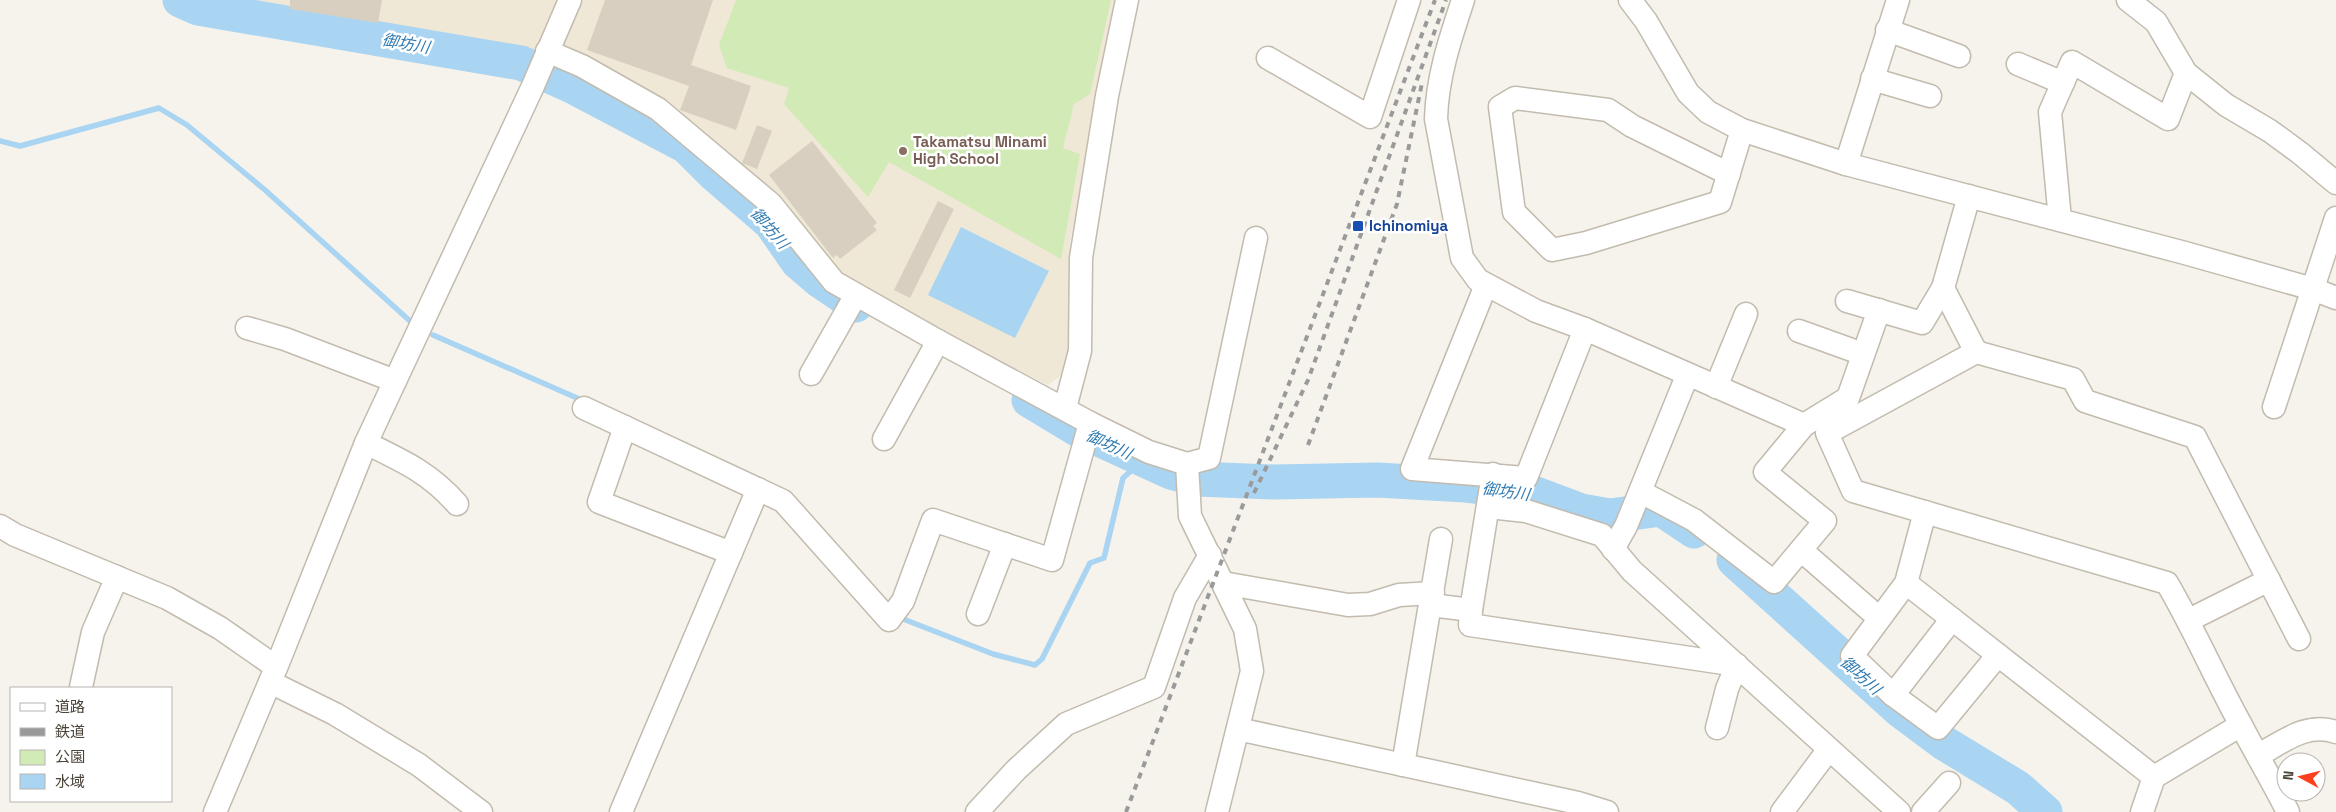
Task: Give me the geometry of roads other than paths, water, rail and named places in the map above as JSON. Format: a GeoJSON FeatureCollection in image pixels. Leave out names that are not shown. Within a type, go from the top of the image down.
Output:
{"type":"FeatureCollection","features":[{"type":"Feature","properties":{"kind":"street"},"geometry":{"type":"LineString","coordinates":[[217,811],[366,443],[533,86],[570,0]]}},
{"type":"Feature","properties":{"kind":"street"},"geometry":{"type":"LineString","coordinates":[[1065,408],[1080,351],[1081,258],[1107,96],[1127,0]]}},
{"type":"Feature","properties":{"kind":"street"},"geometry":{"type":"LineString","coordinates":[[1268,58],[1370,117],[1409,0]]}},
{"type":"Feature","properties":{"kind":"street"},"geometry":{"type":"LineString","coordinates":[[1463,0],[1450,39],[1436,96],[1436,119],[1462,258],[1478,280],[1536,310],[1585,329],[1687,376],[1804,425]]}},
{"type":"Feature","properties":{"kind":"street"},"geometry":{"type":"LineString","coordinates":[[1630,0],[1646,21],[1688,93],[1708,112],[1742,130],[1846,164],[2313,289],[2336,298]]}},
{"type":"Feature","properties":{"kind":"street"},"geometry":{"type":"LineString","coordinates":[[1846,164],[1898,0]]}},
{"type":"Feature","properties":{"kind":"street"},"geometry":{"type":"LineString","coordinates":[[2128,0],[2156,22],[2186,73],[2226,105],[2270,131],[2292,147],[2336,183]]}},
{"type":"Feature","properties":{"kind":"street"},"geometry":{"type":"LineString","coordinates":[[1887,30],[1959,56]]}},
{"type":"Feature","properties":{"kind":"street"},"geometry":{"type":"LineString","coordinates":[[547,53],[582,66],[658,109],[771,204],[834,282],[853,302],[935,347],[1065,408],[1087,431],[1149,452],[1187,471]]}},
{"type":"Feature","properties":{"kind":"street"},"geometry":{"type":"LineString","coordinates":[[2060,220],[2050,112],[2072,62],[2168,119],[2186,73]]}},
{"type":"Feature","properties":{"kind":"street"},"geometry":{"type":"LineString","coordinates":[[2018,64],[2063,83]]}},
{"type":"Feature","properties":{"kind":"street"},"geometry":{"type":"LineString","coordinates":[[1872,79],[1930,96]]}},
{"type":"Feature","properties":{"kind":"street"},"geometry":{"type":"LineString","coordinates":[[1729,174],[1632,126],[1608,110],[1515,98],[1500,108],[1514,212],[1552,250],[1586,243],[1720,202],[1729,174],[1742,130]]}},
{"type":"Feature","properties":{"kind":"street"},"geometry":{"type":"LineString","coordinates":[[1847,301],[1922,323],[1943,288],[1969,196]]}},
{"type":"Feature","properties":{"kind":"street"},"geometry":{"type":"LineString","coordinates":[[2274,407],[2336,218]]}},
{"type":"Feature","properties":{"kind":"street"},"geometry":{"type":"LineString","coordinates":[[1187,471],[1210,458],[1256,238]]}},
{"type":"Feature","properties":{"kind":"street"},"geometry":{"type":"LineString","coordinates":[[1486,285],[1412,469],[1526,478],[1585,329]]}},
{"type":"Feature","properties":{"kind":"street"},"geometry":{"type":"LineString","coordinates":[[1943,288],[1976,352]]}},
{"type":"Feature","properties":{"kind":"street"},"geometry":{"type":"LineString","coordinates":[[811,374],[853,302]]}},
{"type":"Feature","properties":{"kind":"street"},"geometry":{"type":"LineString","coordinates":[[1639,495],[1694,520],[1774,582],[1825,521],[1765,472],[1804,425],[1848,398],[1878,310]]}},
{"type":"Feature","properties":{"kind":"street"},"geometry":{"type":"LineString","coordinates":[[1716,388],[1746,314]]}},
{"type":"Feature","properties":{"kind":"street"},"geometry":{"type":"LineString","coordinates":[[247,328],[285,339],[395,381]]}},
{"type":"Feature","properties":{"kind":"street"},"geometry":{"type":"LineString","coordinates":[[1799,331],[1863,354]]}},
{"type":"Feature","properties":{"kind":"street"},"geometry":{"type":"LineString","coordinates":[[884,439],[935,347]]}},
{"type":"Feature","properties":{"kind":"street"},"geometry":{"type":"LineString","coordinates":[[2288,812],[2168,583],[1853,491],[1827,433],[1976,352],[2073,379],[2085,401],[2195,437],[2299,639]]}},
{"type":"Feature","properties":{"kind":"street"},"geometry":{"type":"LineString","coordinates":[[1613,548],[1626,526],[1687,376]]}},
{"type":"Feature","properties":{"kind":"street"},"geometry":{"type":"LineString","coordinates":[[584,408],[783,501],[889,620],[903,601],[933,520],[1052,560],[1087,431]]}},
{"type":"Feature","properties":{"kind":"street"},"geometry":{"type":"LineString","coordinates":[[625,427],[599,502],[731,552]]}},
{"type":"Feature","properties":{"kind":"street"},"geometry":{"type":"LineString","coordinates":[[366,443],[414,466],[440,485],[457,504]]}},
{"type":"Feature","properties":{"kind":"street"},"geometry":{"type":"LineString","coordinates":[[1187,471],[1190,516],[1245,629],[1252,671],[1217,812]]}},
{"type":"Feature","properties":{"kind":"street"},"geometry":{"type":"LineString","coordinates":[[1493,474],[1470,624],[1737,665]]}},
{"type":"Feature","properties":{"kind":"street"},"geometry":{"type":"LineString","coordinates":[[621,812],[758,489]]}},
{"type":"Feature","properties":{"kind":"street"},"geometry":{"type":"LineString","coordinates":[[1490,503],[1569,523],[1602,535],[1632,571],[1899,812]]}},
{"type":"Feature","properties":{"kind":"street"},"geometry":{"type":"LineString","coordinates":[[1925,512],[1906,583],[1852,656],[1893,695],[1938,728],[1998,655]]}},
{"type":"Feature","properties":{"kind":"street"},"geometry":{"type":"LineString","coordinates":[[0,526],[167,598],[196,614],[273,674],[420,765],[481,812]]}},
{"type":"Feature","properties":{"kind":"street"},"geometry":{"type":"LineString","coordinates":[[1404,765],[1441,539]]}},
{"type":"Feature","properties":{"kind":"street"},"geometry":{"type":"LineString","coordinates":[[978,614],[1005,544]]}},
{"type":"Feature","properties":{"kind":"street"},"geometry":{"type":"LineString","coordinates":[[1801,550],[1879,618]]}},
{"type":"Feature","properties":{"kind":"street"},"geometry":{"type":"LineString","coordinates":[[977,812],[1016,770],[1066,724],[1113,702],[1154,687],[1185,598],[1210,555]]}},
{"type":"Feature","properties":{"kind":"street"},"geometry":{"type":"LineString","coordinates":[[81,687],[93,632],[118,577]]}},
{"type":"Feature","properties":{"kind":"street"},"geometry":{"type":"LineString","coordinates":[[2189,620],[2269,580]]}},
{"type":"Feature","properties":{"kind":"street"},"geometry":{"type":"LineString","coordinates":[[1223,583],[1348,605],[1370,604],[1399,595],[1432,599],[1471,610]]}},
{"type":"Feature","properties":{"kind":"street"},"geometry":{"type":"LineString","coordinates":[[1906,583],[2154,777]]}},
{"type":"Feature","properties":{"kind":"street"},"geometry":{"type":"LineString","coordinates":[[1893,695],[1952,619]]}},
{"type":"Feature","properties":{"kind":"street"},"geometry":{"type":"LineString","coordinates":[[1717,728],[1727,689],[1737,665]]}},
{"type":"Feature","properties":{"kind":"street"},"geometry":{"type":"LineString","coordinates":[[2142,812],[2154,777],[2241,725]]}},
{"type":"Feature","properties":{"kind":"street"},"geometry":{"type":"LineString","coordinates":[[2259,755],[2303,731],[2325,728],[2336,732]]}},
{"type":"Feature","properties":{"kind":"street"},"geometry":{"type":"LineString","coordinates":[[1238,729],[1578,803],[1607,812]]}},
{"type":"Feature","properties":{"kind":"street"},"geometry":{"type":"LineString","coordinates":[[1782,812],[1829,748]]}},
{"type":"Feature","properties":{"kind":"street"},"geometry":{"type":"LineString","coordinates":[[1923,812],[1949,784]]}},
{"type":"Feature","properties":{"kind":"water"},"geometry":{"type":"Polygon","coordinates":[[[961,227],[1049,271],[1015,338],[928,295],[961,227]]]}},
{"type":"Feature","properties":{"kind":"waterway","name":"御坊川"},"geometry":{"type":"LineString","coordinates":[[180,0],[198,8],[521,63],[572,86],[686,146],[713,173],[771,223],[798,262],[819,280],[856,305]]}},
{"type":"Feature","properties":{"kind":"waterway"},"geometry":{"type":"LineString","coordinates":[[0,141],[20,146],[159,108],[187,125],[265,190],[410,321]]}},
{"type":"Feature","properties":{"kind":"waterway"},"geometry":{"type":"LineString","coordinates":[[433,335],[577,398]]}},
{"type":"Feature","properties":{"kind":"waterway","name":"御坊川"},"geometry":{"type":"LineString","coordinates":[[1029,400],[1077,429],[1171,472],[1197,479],[1274,482],[1377,480],[1466,485],[1533,493],[1581,511],[1610,516],[1661,509],[1694,531]]}},
{"type":"Feature","properties":{"kind":"waterway"},"geometry":{"type":"LineString","coordinates":[[898,617],[993,654],[1035,665],[1042,659],[1090,563],[1104,558],[1123,478],[1143,460]]}},
{"type":"Feature","properties":{"kind":"waterway","name":"御坊川"},"geometry":{"type":"LineString","coordinates":[[1734,560],[1901,711],[1944,743],[2018,788],[2045,812]]}},
{"type":"Feature","properties":{"kind":"railway"},"geometry":{"type":"LineString","coordinates":[[1126,812],[1435,0]]}},
{"type":"Feature","properties":{"kind":"railway"},"geometry":{"type":"LineString","coordinates":[[1254,493],[1308,380],[1446,0]]}},
{"type":"Feature","properties":{"kind":"railway"},"geometry":{"type":"LineString","coordinates":[[1308,445],[1397,204],[1422,83]]}},
{"type":"Feature","properties":{"kind":"place","name":"Takamatsu Minami High School"},"geometry":{"type":"Point","coordinates":[903,151]}},
{"type":"Feature","properties":{"kind":"place","name":"Ichinomiya"},"geometry":{"type":"Point","coordinates":[1358,226]}}]}
